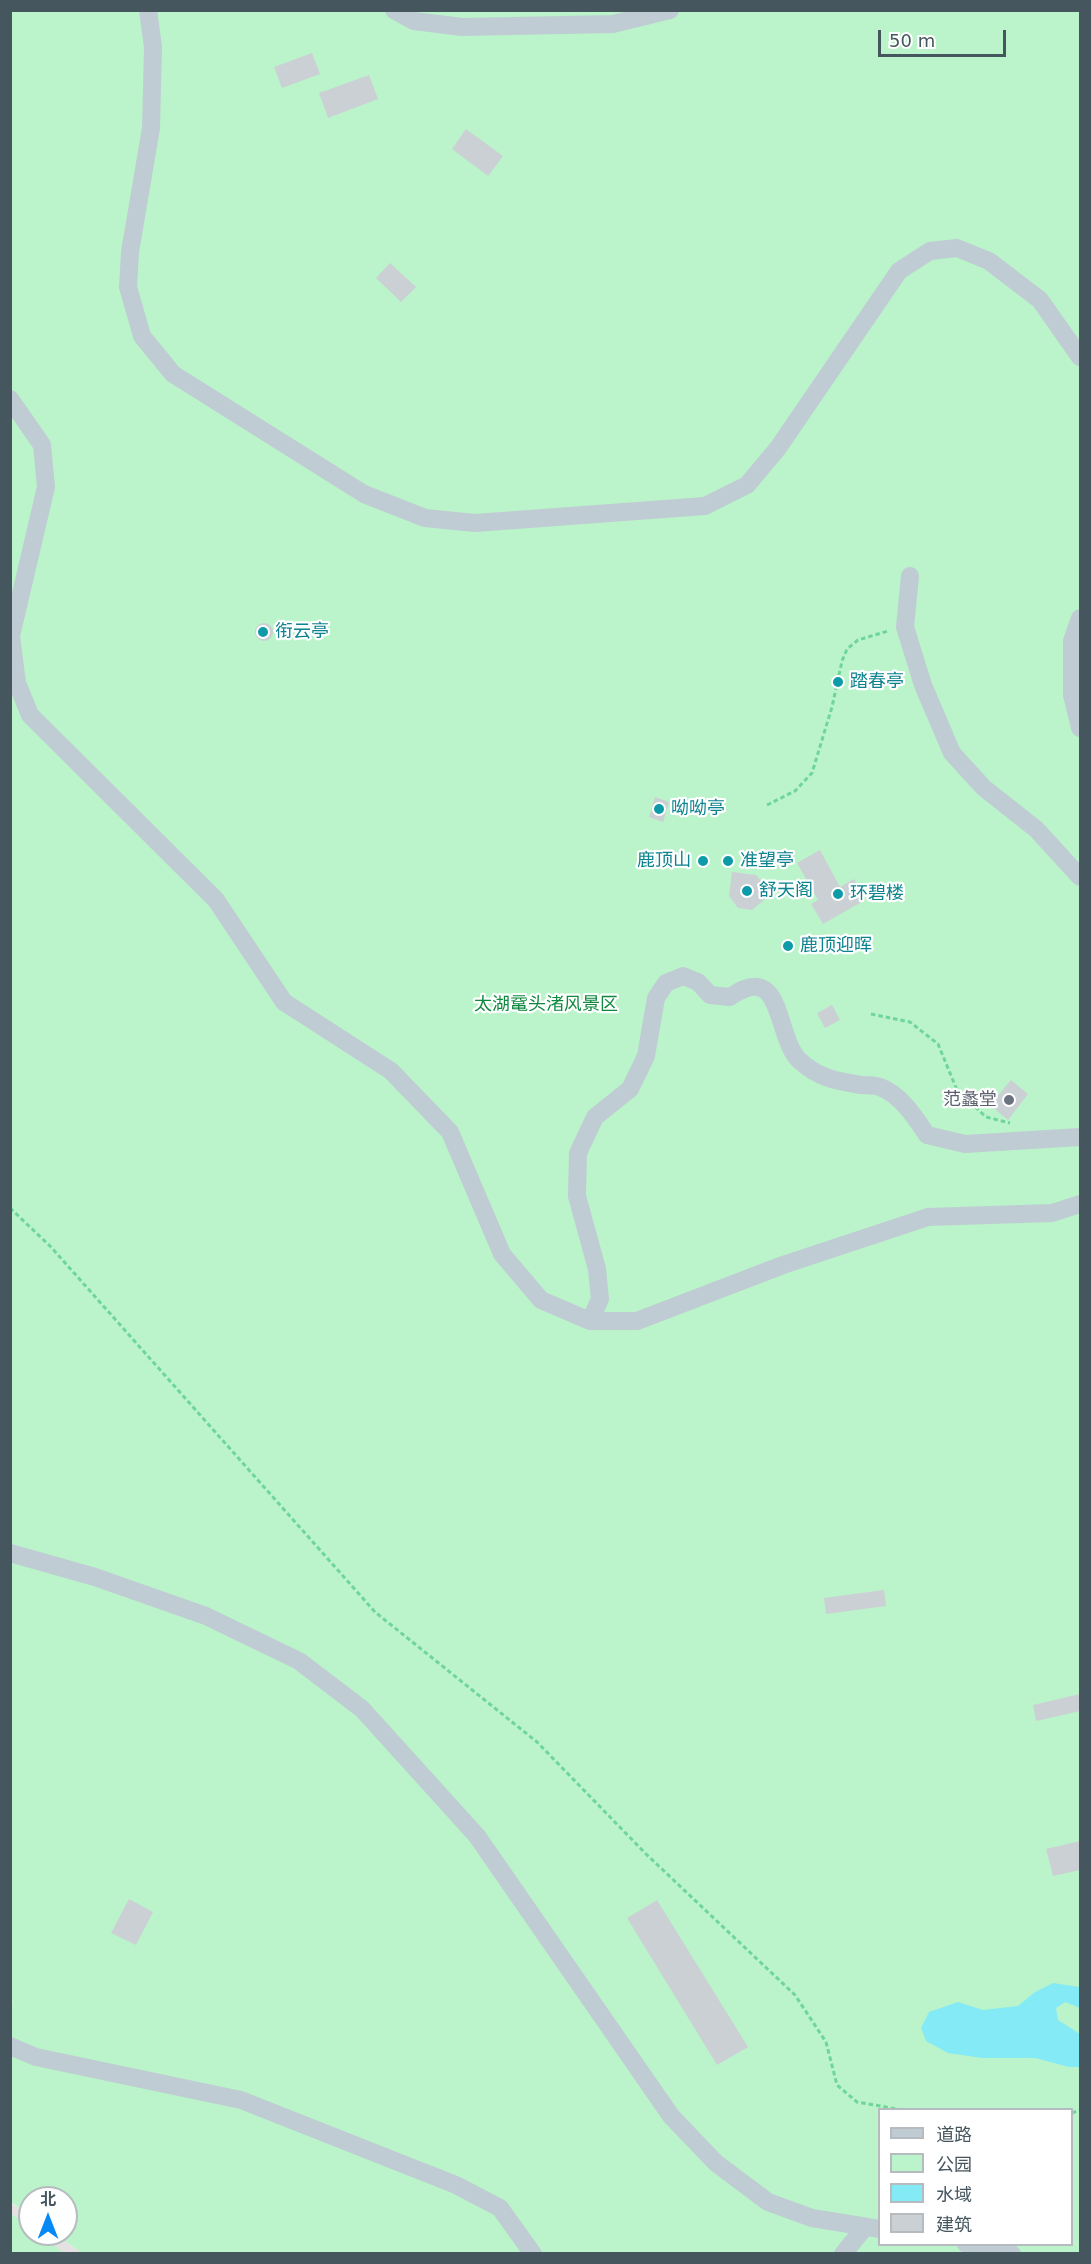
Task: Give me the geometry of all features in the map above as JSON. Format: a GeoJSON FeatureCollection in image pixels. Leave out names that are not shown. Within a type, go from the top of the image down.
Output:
{"type":"FeatureCollection","features":[{"type":"Feature","properties":{"kind":"lane"},"geometry":{"type":"LineString","coordinates":[[148,10],[153,47],[151,128],[130,252],[128,287],[142,336],[174,374],[364,494],[425,518],[476,523],[705,506],[747,485],[778,448],[899,272],[930,251],[957,248],[989,261],[1040,300],[1080,357]]}},
{"type":"Feature","properties":{"kind":"lane"},"geometry":{"type":"LineString","coordinates":[[394,10],[414,21],[462,27],[613,24],[670,10]]}},
{"type":"Feature","properties":{"kind":"lane"},"geometry":{"type":"LineString","coordinates":[[10,399],[42,445],[46,487],[11,636],[17,683],[30,715],[216,900],[284,1002],[391,1071],[450,1132],[502,1254],[542,1300],[590,1321],[637,1321],[783,1265],[928,1217],[1052,1213],[1080,1204]]}},
{"type":"Feature","properties":{"kind":"lane"},"geometry":{"type":"LineString","coordinates":[[910,576],[905,627],[923,685],[952,753],[984,788],[1036,829],[1080,877]]}},
{"type":"Feature","properties":{"kind":"lane"},"geometry":{"type":"LineString","coordinates":[[1080,618],[1072,641],[1072,695],[1080,728]]}},
{"type":"Feature","properties":{"kind":"lane"},"geometry":{"type":"LineString","coordinates":[[590,1321],[600,1299],[597,1269],[577,1196],[578,1153],[595,1117],[630,1089],[646,1056],[656,998],[666,983],[682,976],[698,982],[710,995],[730,997],[743,988],[760,987],[772,995],[791,1052],[812,1072],[837,1081],[880,1087],[907,1106],[927,1135],[965,1144],[1080,1137]]}},
{"type":"Feature","properties":{"kind":"lane"},"geometry":{"type":"LineString","coordinates":[[10,1553],[95,1578],[206,1616],[299,1661],[362,1709],[477,1836],[671,2116],[709,2155],[768,2202],[812,2218],[872,2228]]}},
{"type":"Feature","properties":{"kind":"lane"},"geometry":{"type":"LineString","coordinates":[[10,2046],[36,2057],[241,2100],[434,2177],[500,2208],[533,2253]]}},
{"type":"Feature","properties":{"kind":"lane"},"geometry":{"type":"LineString","coordinates":[[843,2253],[872,2228]]}},
{"type":"Feature","properties":{"kind":"lane"},"geometry":{"type":"LineString","coordinates":[[976,2246],[1012,2253]]}},
{"type":"Feature","properties":{"kind":"path"},"geometry":{"type":"LineString","coordinates":[[767,806],[795,791],[812,772],[847,649],[858,640],[905,627]]}},
{"type":"Feature","properties":{"kind":"path"},"geometry":{"type":"LineString","coordinates":[[871,1014],[909,1022],[938,1044],[957,1090],[986,1117],[1017,1125],[1032,1140]]}},
{"type":"Feature","properties":{"kind":"path"},"geometry":{"type":"LineString","coordinates":[[10,1208],[51,1246],[375,1612],[537,1742],[646,1854],[795,1995],[826,2042],[837,2085],[857,2102],[896,2108]]}},
{"type":"Feature","properties":{"kind":"shaded area"},"geometry":{"type":"Polygon","coordinates":[[[10,2202],[18,2208],[18,2246],[72,2246],[82,2253],[11,2253],[10,2202]]]}},
{"type":"Feature","properties":{"kind":"green space","name":"太湖鼋头渚风景区"},"geometry":{"type":"Polygon","coordinates":[[[11,11],[1080,11],[1080,2253],[82,2253],[72,2246],[78,2246],[78,2186],[18,2186],[18,2207],[11,2202],[10,2007],[13,2002],[10,2000],[11,11]]]}},
{"type":"Feature","properties":{"kind":"green space"},"geometry":{"type":"Polygon","coordinates":[[[10,2213],[18,2219],[18,2246],[55,2246],[64,2253],[11,2253],[10,2213]]]}},
{"type":"Feature","properties":{"kind":"water"},"geometry":{"type":"Polygon","coordinates":[[[1053,1983],[1080,1987],[1080,2008],[1065,2002],[1056,2008],[1058,2020],[1080,2034],[1080,2067],[1069,2067],[1035,2058],[982,2058],[948,2053],[926,2041],[921,2028],[929,2012],[958,2002],[983,2010],[1018,2006],[1035,1992],[1053,1983]]]}},
{"type":"Feature","properties":{"kind":"building"},"geometry":{"type":"Polygon","coordinates":[[[312,53],[320,74],[282,88],[274,67],[312,53]]]}},
{"type":"Feature","properties":{"kind":"building"},"geometry":{"type":"Polygon","coordinates":[[[369,75],[378,99],[328,118],[319,93],[369,75]]]}},
{"type":"Feature","properties":{"kind":"building"},"geometry":{"type":"Polygon","coordinates":[[[466,129],[503,156],[488,176],[452,149],[466,129]]]}},
{"type":"Feature","properties":{"kind":"building"},"geometry":{"type":"Polygon","coordinates":[[[390,263],[416,287],[401,302],[376,278],[390,263]]]}},
{"type":"Feature","properties":{"kind":"building","name":"衔云亭"},"geometry":{"type":"Polygon","coordinates":[[[264,623],[272,628],[273,632],[268,640],[264,641],[256,636],[255,632],[260,624],[264,623]]]}},
{"type":"Feature","properties":{"kind":"building","name":"呦呦亭"},"geometry":{"type":"Polygon","coordinates":[[[655,797],[669,802],[663,822],[649,817],[655,797]]]}},
{"type":"Feature","properties":{"kind":"building","name":"环碧楼"},"geometry":{"type":"Polygon","coordinates":[[[820,850],[840,887],[854,879],[865,900],[823,924],[811,904],[818,900],[797,863],[820,850]]]}},
{"type":"Feature","properties":{"kind":"building","name":"舒天阁"},"geometry":{"type":"Polygon","coordinates":[[[732,872],[756,875],[765,886],[764,900],[752,910],[738,908],[729,896],[732,872]]]}},
{"type":"Feature","properties":{"kind":"building"},"geometry":{"type":"Polygon","coordinates":[[[832,1005],[840,1020],[825,1028],[817,1013],[832,1005]]]}},
{"type":"Feature","properties":{"kind":"building","name":"范蠡堂"},"geometry":{"type":"Polygon","coordinates":[[[1011,1080],[1028,1094],[1008,1120],[990,1105],[1011,1080]]]}},
{"type":"Feature","properties":{"kind":"building"},"geometry":{"type":"Polygon","coordinates":[[[884,1590],[886,1606],[826,1614],[824,1598],[884,1590]]]}},
{"type":"Feature","properties":{"kind":"building"},"geometry":{"type":"Polygon","coordinates":[[[1080,1694],[1080,1711],[1036,1721],[1033,1705],[1080,1694]]]}},
{"type":"Feature","properties":{"kind":"building"},"geometry":{"type":"Polygon","coordinates":[[[1080,1841],[1080,1870],[1053,1876],[1046,1849],[1080,1841]]]}},
{"type":"Feature","properties":{"kind":"building"},"geometry":{"type":"Polygon","coordinates":[[[129,1899],[153,1912],[136,1945],[111,1933],[129,1899]]]}},
{"type":"Feature","properties":{"kind":"building"},"geometry":{"type":"Polygon","coordinates":[[[657,1900],[748,2047],[717,2065],[627,1918],[657,1900]]]}},
{"type":"Feature","properties":{"kind":"place","name":"衔云亭"},"geometry":{"type":"Point","coordinates":[263,632]}},
{"type":"Feature","properties":{"kind":"place","name":"踏春亭"},"geometry":{"type":"Point","coordinates":[838,682]}},
{"type":"Feature","properties":{"kind":"place","name":"呦呦亭"},"geometry":{"type":"Point","coordinates":[659,809]}},
{"type":"Feature","properties":{"kind":"place","name":"鹿顶山"},"geometry":{"type":"Point","coordinates":[703,861]}},
{"type":"Feature","properties":{"kind":"place","name":"准望亭"},"geometry":{"type":"Point","coordinates":[728,861]}},
{"type":"Feature","properties":{"kind":"place","name":"舒天阁"},"geometry":{"type":"Point","coordinates":[747,891]}},
{"type":"Feature","properties":{"kind":"place","name":"环碧楼"},"geometry":{"type":"Point","coordinates":[838,894]}},
{"type":"Feature","properties":{"kind":"place","name":"鹿顶迎晖"},"geometry":{"type":"Point","coordinates":[788,946]}},
{"type":"Feature","properties":{"kind":"place","name":"范蠡堂"},"geometry":{"type":"Point","coordinates":[1009,1100]}}]}
